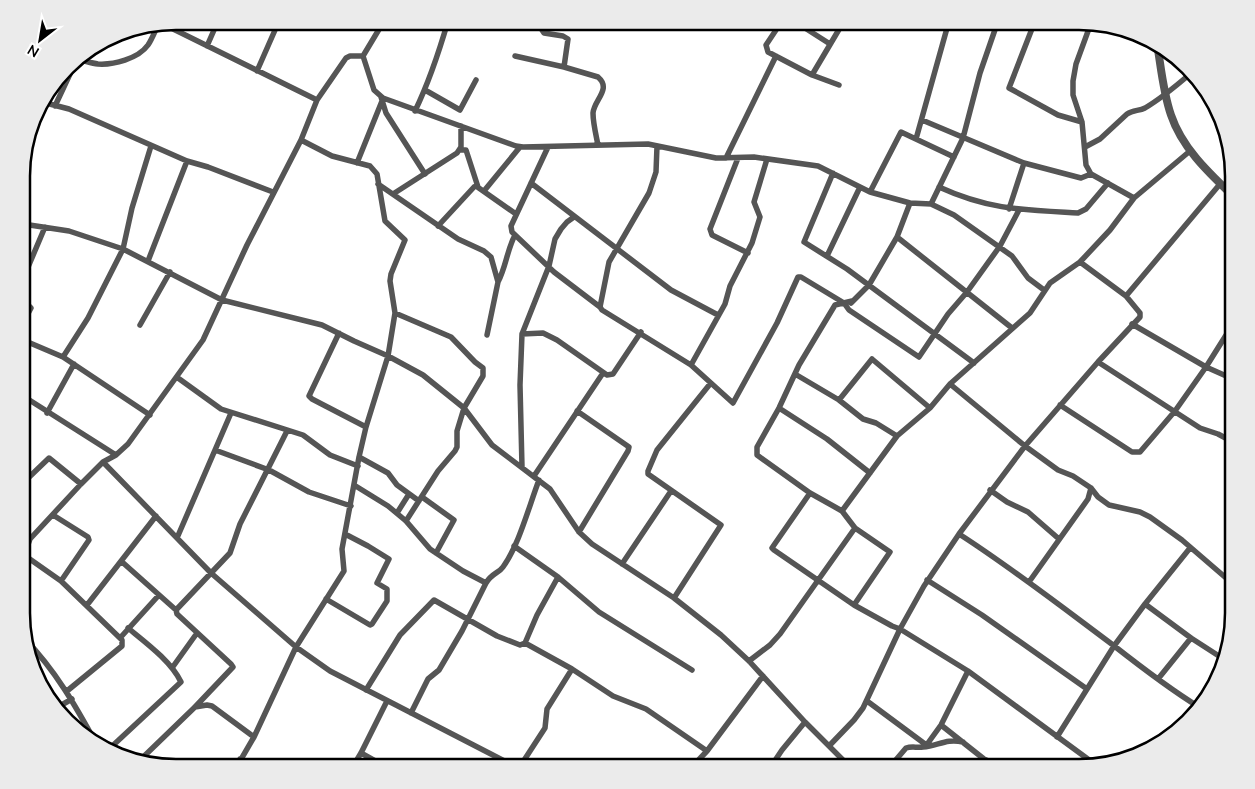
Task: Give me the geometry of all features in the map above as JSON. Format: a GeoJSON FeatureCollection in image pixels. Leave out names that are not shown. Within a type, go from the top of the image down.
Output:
{"type":"FeatureCollection","features":[{"type":"Feature","properties":{"kind":"street"},"geometry":{"type":"LineString","coordinates":[[175,30],[317,100]]}},
{"type":"Feature","properties":{"kind":"street"},"geometry":{"type":"LineString","coordinates":[[207,46],[214,30]]}},
{"type":"Feature","properties":{"kind":"street"},"geometry":{"type":"LineString","coordinates":[[257,71],[275,30]]}},
{"type":"Feature","properties":{"kind":"street"},"geometry":{"type":"LineString","coordinates":[[379,30],[363,56],[374,90],[381,99],[386,113],[425,174]]}},
{"type":"Feature","properties":{"kind":"street"},"geometry":{"type":"LineString","coordinates":[[415,111],[440,51],[446,30]]}},
{"type":"Feature","properties":{"kind":"street"},"geometry":{"type":"LineString","coordinates":[[542,30],[568,39],[564,67]]}},
{"type":"Feature","properties":{"kind":"street"},"geometry":{"type":"LineString","coordinates":[[776,30],[766,46],[768,52],[812,75],[839,85]]}},
{"type":"Feature","properties":{"kind":"street"},"geometry":{"type":"LineString","coordinates":[[808,30],[830,44]]}},
{"type":"Feature","properties":{"kind":"street"},"geometry":{"type":"LineString","coordinates":[[812,75],[839,30]]}},
{"type":"Feature","properties":{"kind":"street"},"geometry":{"type":"LineString","coordinates":[[916,139],[946,30]]}},
{"type":"Feature","properties":{"kind":"street"},"geometry":{"type":"LineString","coordinates":[[931,204],[963,138],[980,73],[995,30]]}},
{"type":"Feature","properties":{"kind":"street"},"geometry":{"type":"LineString","coordinates":[[1031,30],[1008,88],[1058,115],[1082,122]]}},
{"type":"Feature","properties":{"kind":"street"},"geometry":{"type":"LineString","coordinates":[[1088,30],[1076,64],[1073,81],[1073,95],[1082,122],[1086,165],[1090,174],[1134,198]]}},
{"type":"Feature","properties":{"kind":"street"},"geometry":{"type":"LineString","coordinates":[[85,61],[104,64],[127,59],[142,51],[148,45],[155,31]]}},
{"type":"Feature","properties":{"kind":"street"},"geometry":{"type":"LineString","coordinates":[[1126,296],[1223,187],[1190,151],[1174,122],[1165,95],[1159,54]]}},
{"type":"Feature","properties":{"kind":"street"},"geometry":{"type":"LineString","coordinates":[[30,539],[102,462],[116,455],[128,444],[178,378],[203,340],[273,192],[301,140],[317,100],[346,58],[350,56],[363,56]]}},
{"type":"Feature","properties":{"kind":"street"},"geometry":{"type":"LineString","coordinates":[[515,56],[598,77],[604,84],[593,113],[598,145]]}},
{"type":"Feature","properties":{"kind":"street"},"geometry":{"type":"LineString","coordinates":[[726,158],[776,56]]}},
{"type":"Feature","properties":{"kind":"street"},"geometry":{"type":"LineString","coordinates":[[1085,147],[1100,139],[1131,111],[1143,109],[1165,95],[1186,77]]}},
{"type":"Feature","properties":{"kind":"street"},"geometry":{"type":"LineString","coordinates":[[425,90],[460,110],[476,80]]}},
{"type":"Feature","properties":{"kind":"street"},"geometry":{"type":"LineString","coordinates":[[54,106],[66,81]]}},
{"type":"Feature","properties":{"kind":"street"},"geometry":{"type":"LineString","coordinates":[[381,99],[520,147],[648,144],[707,157],[754,157],[818,166],[870,192],[910,203],[931,204],[954,215],[1000,246],[1015,259],[1028,278],[1044,290]]}},
{"type":"Feature","properties":{"kind":"street"},"geometry":{"type":"LineString","coordinates":[[357,163],[381,99]]}},
{"type":"Feature","properties":{"kind":"street"},"geometry":{"type":"LineString","coordinates":[[49,104],[69,109],[186,161],[208,166],[273,192]]}},
{"type":"Feature","properties":{"kind":"street"},"geometry":{"type":"LineString","coordinates":[[922,120],[1024,163],[1081,178],[1090,174]]}},
{"type":"Feature","properties":{"kind":"street"},"geometry":{"type":"LineString","coordinates":[[460,126],[460,150]]}},
{"type":"Feature","properties":{"kind":"street"},"geometry":{"type":"LineString","coordinates":[[870,192],[902,132],[954,157]]}},
{"type":"Feature","properties":{"kind":"street"},"geometry":{"type":"LineString","coordinates":[[240,759],[254,737],[296,647],[344,571],[342,555],[354,485],[366,427],[388,356],[395,313],[390,281],[391,274],[405,240],[385,221],[377,174],[370,166],[332,156],[301,140]]}},
{"type":"Feature","properties":{"kind":"street"},"geometry":{"type":"LineString","coordinates":[[63,357],[88,318],[124,249],[132,208],[152,146]]}},
{"type":"Feature","properties":{"kind":"street"},"geometry":{"type":"LineString","coordinates":[[600,307],[609,262],[649,193],[658,168],[657,146]]}},
{"type":"Feature","properties":{"kind":"street"},"geometry":{"type":"LineString","coordinates":[[481,189],[520,147]]}},
{"type":"Feature","properties":{"kind":"street"},"geometry":{"type":"LineString","coordinates":[[548,147],[516,214],[511,226],[512,232],[602,310],[641,332],[691,365],[731,403],[734,402],[777,323],[798,277],[802,277],[844,303],[849,310],[917,357],[920,357],[948,314],[967,292],[1000,246],[1019,210]]}},
{"type":"Feature","properties":{"kind":"street"},"geometry":{"type":"LineString","coordinates":[[393,194],[460,150],[466,150],[481,189]]}},
{"type":"Feature","properties":{"kind":"street"},"geometry":{"type":"LineString","coordinates":[[842,511],[897,436],[930,408],[950,384],[1030,313],[1044,290],[1056,278],[1080,262],[1110,230],[1134,198],[1190,151]]}},
{"type":"Feature","properties":{"kind":"street"},"geometry":{"type":"LineString","coordinates":[[738,158],[710,229],[712,234],[748,253]]}},
{"type":"Feature","properties":{"kind":"street"},"geometry":{"type":"LineString","coordinates":[[691,365],[725,304],[728,291],[748,253],[760,221],[754,202],[767,160]]}},
{"type":"Feature","properties":{"kind":"street"},"geometry":{"type":"LineString","coordinates":[[148,261],[186,161]]}},
{"type":"Feature","properties":{"kind":"street"},"geometry":{"type":"LineString","coordinates":[[1009,209],[1024,163]]}},
{"type":"Feature","properties":{"kind":"street"},"geometry":{"type":"LineString","coordinates":[[833,173],[804,240],[806,244],[869,285],[974,363]]}},
{"type":"Feature","properties":{"kind":"street"},"geometry":{"type":"LineString","coordinates":[[531,183],[676,293],[718,315]]}},
{"type":"Feature","properties":{"kind":"street"},"geometry":{"type":"LineString","coordinates":[[939,187],[964,198],[1009,209],[1078,213],[1082,212],[1108,183]]}},
{"type":"Feature","properties":{"kind":"street"},"geometry":{"type":"LineString","coordinates":[[378,184],[458,239],[488,254],[491,257],[498,283]]}},
{"type":"Feature","properties":{"kind":"street"},"geometry":{"type":"LineString","coordinates":[[438,226],[474,187],[481,189],[516,214]]}},
{"type":"Feature","properties":{"kind":"street"},"geometry":{"type":"LineString","coordinates":[[827,256],[860,187]]}},
{"type":"Feature","properties":{"kind":"street"},"geometry":{"type":"LineString","coordinates":[[849,310],[852,301],[869,285],[897,238],[910,203]]}},
{"type":"Feature","properties":{"kind":"street"},"geometry":{"type":"LineString","coordinates":[[522,468],[520,385],[522,334],[549,266],[555,239],[561,228],[574,217]]}},
{"type":"Feature","properties":{"kind":"street"},"geometry":{"type":"LineString","coordinates":[[30,225],[69,231],[124,249],[222,300],[322,325],[424,375],[464,408],[489,442],[550,489],[579,532],[592,544],[674,598],[721,635],[749,661],[842,759]]}},
{"type":"Feature","properties":{"kind":"street"},"geometry":{"type":"LineString","coordinates":[[30,261],[45,227]]}},
{"type":"Feature","properties":{"kind":"street"},"geometry":{"type":"LineString","coordinates":[[487,335],[498,283],[502,275],[509,246],[515,235]]}},
{"type":"Feature","properties":{"kind":"street"},"geometry":{"type":"LineString","coordinates":[[897,238],[1012,328]]}},
{"type":"Feature","properties":{"kind":"street"},"geometry":{"type":"LineString","coordinates":[[829,746],[854,720],[866,701],[900,629],[927,580],[958,534],[1025,446],[1140,317],[1140,314],[1126,296],[1080,262]]}},
{"type":"Feature","properties":{"kind":"street"},"geometry":{"type":"LineString","coordinates":[[140,325],[170,272]]}},
{"type":"Feature","properties":{"kind":"street"},"geometry":{"type":"LineString","coordinates":[[852,301],[835,305],[808,349],[779,408],[757,447],[757,455],[810,493],[842,511],[855,528],[890,552],[854,605]]}},
{"type":"Feature","properties":{"kind":"street"},"geometry":{"type":"LineString","coordinates":[[395,313],[451,337],[483,368],[483,376],[464,408],[457,431],[457,447],[455,452],[438,471],[406,521]]}},
{"type":"Feature","properties":{"kind":"street"},"geometry":{"type":"LineString","coordinates":[[1132,324],[1206,367],[1225,375]]}},
{"type":"Feature","properties":{"kind":"street"},"geometry":{"type":"LineString","coordinates":[[522,334],[543,333],[557,340],[607,376],[613,374],[641,332]]}},
{"type":"Feature","properties":{"kind":"street"},"geometry":{"type":"LineString","coordinates":[[339,333],[309,396],[366,427]]}},
{"type":"Feature","properties":{"kind":"street"},"geometry":{"type":"LineString","coordinates":[[1060,405],[1132,452],[1140,452],[1175,411],[1225,337]]}},
{"type":"Feature","properties":{"kind":"street"},"geometry":{"type":"LineString","coordinates":[[30,343],[63,357],[150,414]]}},
{"type":"Feature","properties":{"kind":"street"},"geometry":{"type":"LineString","coordinates":[[839,400],[872,359],[930,408]]}},
{"type":"Feature","properties":{"kind":"street"},"geometry":{"type":"LineString","coordinates":[[1098,362],[1204,430],[1225,438]]}},
{"type":"Feature","properties":{"kind":"street"},"geometry":{"type":"LineString","coordinates":[[47,412],[74,364]]}},
{"type":"Feature","properties":{"kind":"street"},"geometry":{"type":"LineString","coordinates":[[411,713],[428,680],[439,670],[468,620],[486,582],[490,576],[503,568],[514,546],[536,478],[603,373]]}},
{"type":"Feature","properties":{"kind":"street"},"geometry":{"type":"LineString","coordinates":[[795,374],[839,400],[863,419],[876,423],[897,436]]}},
{"type":"Feature","properties":{"kind":"street"},"geometry":{"type":"LineString","coordinates":[[178,378],[221,409],[303,435],[330,455],[358,466]]}},
{"type":"Feature","properties":{"kind":"street"},"geometry":{"type":"LineString","coordinates":[[674,598],[721,525],[648,474],[648,471],[657,450],[710,384]]}},
{"type":"Feature","properties":{"kind":"street"},"geometry":{"type":"LineString","coordinates":[[950,384],[1025,446],[1058,470],[1073,476],[1091,488],[1098,497],[1109,505],[1140,512],[1150,517],[1182,540],[1225,576]]}},
{"type":"Feature","properties":{"kind":"street"},"geometry":{"type":"LineString","coordinates":[[30,401],[116,455]]}},
{"type":"Feature","properties":{"kind":"street"},"geometry":{"type":"LineString","coordinates":[[779,408],[827,439],[870,473]]}},
{"type":"Feature","properties":{"kind":"street"},"geometry":{"type":"LineString","coordinates":[[577,411],[628,447],[628,451],[579,532]]}},
{"type":"Feature","properties":{"kind":"street"},"geometry":{"type":"LineString","coordinates":[[177,538],[231,413]]}},
{"type":"Feature","properties":{"kind":"street"},"geometry":{"type":"LineString","coordinates":[[176,610],[230,553],[240,524],[287,431]]}},
{"type":"Feature","properties":{"kind":"street"},"geometry":{"type":"LineString","coordinates":[[215,450],[268,470],[309,492],[350,506]]}},
{"type":"Feature","properties":{"kind":"street"},"geometry":{"type":"LineString","coordinates":[[360,457],[388,473],[396,485],[409,494],[454,520],[436,553]]}},
{"type":"Feature","properties":{"kind":"street"},"geometry":{"type":"LineString","coordinates":[[30,476],[49,458],[81,484]]}},
{"type":"Feature","properties":{"kind":"street"},"geometry":{"type":"LineString","coordinates":[[102,462],[212,573],[296,647],[320,665],[500,759]]}},
{"type":"Feature","properties":{"kind":"street"},"geometry":{"type":"LineString","coordinates":[[354,485],[397,513],[406,521],[424,544],[436,553],[463,571],[486,582]]}},
{"type":"Feature","properties":{"kind":"street"},"geometry":{"type":"LineString","coordinates":[[1029,582],[1088,499],[1091,488]]}},
{"type":"Feature","properties":{"kind":"street"},"geometry":{"type":"LineString","coordinates":[[990,490],[1007,502],[1028,512],[1059,539]]}},
{"type":"Feature","properties":{"kind":"street"},"geometry":{"type":"LineString","coordinates":[[622,564],[671,491]]}},
{"type":"Feature","properties":{"kind":"street"},"geometry":{"type":"LineString","coordinates":[[810,493],[772,548],[854,605],[900,629],[968,671],[1088,759]]}},
{"type":"Feature","properties":{"kind":"street"},"geometry":{"type":"LineString","coordinates":[[397,513],[409,494]]}},
{"type":"Feature","properties":{"kind":"street"},"geometry":{"type":"LineString","coordinates":[[53,516],[88,537],[89,540],[61,581]]}},
{"type":"Feature","properties":{"kind":"street"},"geometry":{"type":"LineString","coordinates":[[87,605],[156,516]]}},
{"type":"Feature","properties":{"kind":"street"},"geometry":{"type":"LineString","coordinates":[[749,661],[775,640],[855,528]]}},
{"type":"Feature","properties":{"kind":"street"},"geometry":{"type":"LineString","coordinates":[[326,599],[370,625],[387,601],[387,589],[377,583],[389,559],[346,534]]}},
{"type":"Feature","properties":{"kind":"street"},"geometry":{"type":"LineString","coordinates":[[958,534],[990,554],[1170,689],[1194,703]]}},
{"type":"Feature","properties":{"kind":"street"},"geometry":{"type":"LineString","coordinates":[[514,546],[558,577],[605,616],[692,670]]}},
{"type":"Feature","properties":{"kind":"street"},"geometry":{"type":"LineString","coordinates":[[1057,737],[1114,646],[1190,548]]}},
{"type":"Feature","properties":{"kind":"street"},"geometry":{"type":"LineString","coordinates":[[121,560],[176,610],[177,614],[232,667],[146,756]]}},
{"type":"Feature","properties":{"kind":"street"},"geometry":{"type":"LineString","coordinates":[[30,561],[61,581],[122,640],[122,646],[68,691]]}},
{"type":"Feature","properties":{"kind":"street"},"geometry":{"type":"LineString","coordinates":[[524,643],[558,577]]}},
{"type":"Feature","properties":{"kind":"street"},"geometry":{"type":"LineString","coordinates":[[927,580],[982,615],[1087,689]]}},
{"type":"Feature","properties":{"kind":"street"},"geometry":{"type":"LineString","coordinates":[[120,638],[159,595]]}},
{"type":"Feature","properties":{"kind":"street"},"geometry":{"type":"LineString","coordinates":[[366,690],[400,635],[432,600],[436,600],[499,637],[520,645],[524,643],[613,696],[646,709],[707,751]]}},
{"type":"Feature","properties":{"kind":"street"},"geometry":{"type":"LineString","coordinates":[[1145,604],[1218,656]]}},
{"type":"Feature","properties":{"kind":"street"},"geometry":{"type":"LineString","coordinates":[[113,745],[180,684],[180,680],[172,668],[128,628]]}},
{"type":"Feature","properties":{"kind":"street"},"geometry":{"type":"LineString","coordinates":[[172,668],[197,633]]}},
{"type":"Feature","properties":{"kind":"street"},"geometry":{"type":"LineString","coordinates":[[1158,680],[1191,638]]}},
{"type":"Feature","properties":{"kind":"street"},"geometry":{"type":"LineString","coordinates":[[35,649],[68,691],[88,729]]}},
{"type":"Feature","properties":{"kind":"street"},"geometry":{"type":"LineString","coordinates":[[524,759],[544,728],[547,709],[572,670]]}},
{"type":"Feature","properties":{"kind":"street"},"geometry":{"type":"LineString","coordinates":[[866,701],[922,743],[928,743],[940,725],[968,671]]}},
{"type":"Feature","properties":{"kind":"street"},"geometry":{"type":"LineString","coordinates":[[699,759],[763,676]]}},
{"type":"Feature","properties":{"kind":"street"},"geometry":{"type":"LineString","coordinates":[[62,705],[72,699]]}},
{"type":"Feature","properties":{"kind":"street"},"geometry":{"type":"LineString","coordinates":[[357,759],[387,701]]}},
{"type":"Feature","properties":{"kind":"street"},"geometry":{"type":"LineString","coordinates":[[195,707],[212,706],[254,737]]}},
{"type":"Feature","properties":{"kind":"street"},"geometry":{"type":"LineString","coordinates":[[776,759],[805,722]]}},
{"type":"Feature","properties":{"kind":"street"},"geometry":{"type":"LineString","coordinates":[[940,725],[984,759]]}},
{"type":"Feature","properties":{"kind":"street"},"geometry":{"type":"LineString","coordinates":[[897,759],[906,748],[925,747],[946,740],[963,742]]}},
{"type":"Feature","properties":{"kind":"street"},"geometry":{"type":"LineString","coordinates":[[361,753],[372,759]]}}]}
